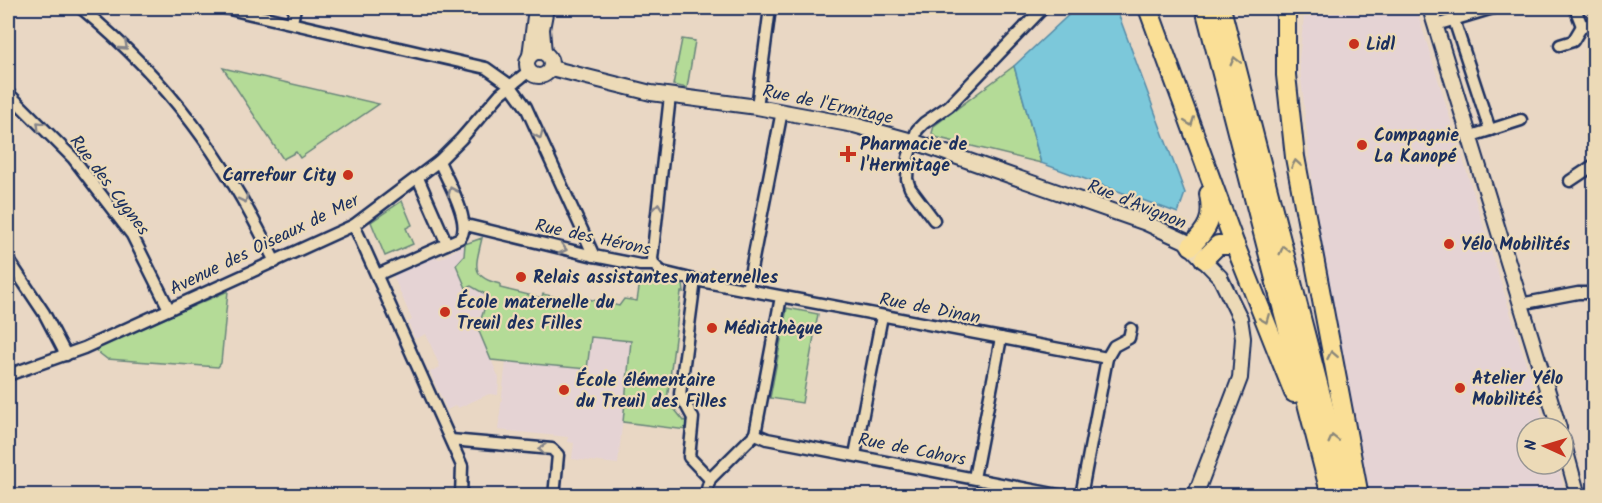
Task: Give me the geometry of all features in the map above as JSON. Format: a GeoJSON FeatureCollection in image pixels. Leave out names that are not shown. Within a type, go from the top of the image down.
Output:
{"type":"FeatureCollection","features":[{"type":"Feature","properties":{"kind":"highway"},"geometry":{"type":"LineString","coordinates":[[1148,8],[1235,245],[1280,356],[1304,428],[1321,458]]}},
{"type":"Feature","properties":{"kind":"highway"},"geometry":{"type":"LineString","coordinates":[[1205,8],[1331,495]]}},
{"type":"Feature","properties":{"kind":"highway"},"geometry":{"type":"LineString","coordinates":[[1221,8],[1347,495]]}},
{"type":"Feature","properties":{"kind":"highway"},"geometry":{"type":"LineString","coordinates":[[1286,8],[1286,75],[1295,157],[1359,495]]}},
{"type":"Feature","properties":{"kind":"highway"},"geometry":{"type":"LineString","coordinates":[[1191,246],[1208,227],[1211,219],[1201,151]]}},
{"type":"Feature","properties":{"kind":"highway"},"geometry":{"type":"LineString","coordinates":[[1204,259],[1218,245],[1235,245]]}},
{"type":"Feature","properties":{"kind":"street"},"geometry":{"type":"LineString","coordinates":[[81,8],[143,64],[205,138],[239,191],[275,262]]}},
{"type":"Feature","properties":{"kind":"street"},"geometry":{"type":"LineString","coordinates":[[225,8],[486,68],[510,85],[526,107],[594,256]]}},
{"type":"Feature","properties":{"kind":"street"},"geometry":{"type":"LineString","coordinates":[[292,22],[295,8]]}},
{"type":"Feature","properties":{"kind":"street"},"geometry":{"type":"LineString","coordinates":[[530,56],[537,52],[544,53],[550,59],[551,68],[546,74],[539,76],[530,71],[527,63],[530,56],[536,8]]}},
{"type":"Feature","properties":{"kind":"street"},"geometry":{"type":"LineString","coordinates":[[544,53],[542,29],[546,8]]}},
{"type":"Feature","properties":{"kind":"street"},"geometry":{"type":"LineString","coordinates":[[685,8],[695,8]]}},
{"type":"Feature","properties":{"kind":"street"},"geometry":{"type":"LineString","coordinates":[[757,107],[770,8]]}},
{"type":"Feature","properties":{"kind":"street","name":"Rue de l'Ermitage"},"geometry":{"type":"LineString","coordinates":[[551,68],[670,96],[757,107],[854,125],[912,141],[924,123],[949,106],[1043,8]]}},
{"type":"Feature","properties":{"kind":"street"},"geometry":{"type":"LineString","coordinates":[[1430,8],[1555,416]]}},
{"type":"Feature","properties":{"kind":"street"},"geometry":{"type":"LineString","coordinates":[[1436,26],[1493,8]]}},
{"type":"Feature","properties":{"kind":"street"},"geometry":{"type":"LineString","coordinates":[[1560,45],[1574,41],[1582,26],[1575,8]]}},
{"type":"Feature","properties":{"kind":"street"},"geometry":{"type":"LineString","coordinates":[[1454,20],[1490,130]]}},
{"type":"Feature","properties":{"kind":"street"},"geometry":{"type":"LineString","coordinates":[[1582,26],[1594,24]]}},
{"type":"Feature","properties":{"kind":"street","name":"Avenue des Oiseaux de Mer"},"geometry":{"type":"LineString","coordinates":[[8,375],[66,355],[354,225],[439,161],[510,85],[530,71]]}},
{"type":"Feature","properties":{"kind":"street","name":"Rue des Cygnes"},"geometry":{"type":"LineString","coordinates":[[8,93],[73,158],[132,235],[169,309]]}},
{"type":"Feature","properties":{"kind":"street"},"geometry":{"type":"LineString","coordinates":[[654,265],[652,259],[670,96]]}},
{"type":"Feature","properties":{"kind":"street"},"geometry":{"type":"LineString","coordinates":[[747,290],[782,111]]}},
{"type":"Feature","properties":{"kind":"street"},"geometry":{"type":"LineString","coordinates":[[1468,137],[1521,120]]}},
{"type":"Feature","properties":{"kind":"street"},"geometry":{"type":"LineString","coordinates":[[912,141],[907,179],[910,188],[934,220]]}},
{"type":"Feature","properties":{"kind":"street","name":"Rue d'Avignon"},"geometry":{"type":"LineString","coordinates":[[912,141],[1172,234],[1191,246],[1220,277],[1240,318],[1243,356],[1240,378],[1196,495]]}},
{"type":"Feature","properties":{"kind":"street"},"geometry":{"type":"LineString","coordinates":[[439,161],[465,225],[460,238]]}},
{"type":"Feature","properties":{"kind":"street"},"geometry":{"type":"LineString","coordinates":[[1570,181],[1594,165]]}},
{"type":"Feature","properties":{"kind":"street"},"geometry":{"type":"LineString","coordinates":[[418,178],[447,244]]}},
{"type":"Feature","properties":{"kind":"street"},"geometry":{"type":"LineString","coordinates":[[354,225],[462,466],[461,495]]}},
{"type":"Feature","properties":{"kind":"street","name":"Rue des Hérons"},"geometry":{"type":"LineString","coordinates":[[465,225],[594,256],[654,265],[662,272],[747,290]]}},
{"type":"Feature","properties":{"kind":"street"},"geometry":{"type":"LineString","coordinates":[[377,275],[483,230]]}},
{"type":"Feature","properties":{"kind":"street"},"geometry":{"type":"LineString","coordinates":[[8,259],[49,321],[66,355]]}},
{"type":"Feature","properties":{"kind":"street"},"geometry":{"type":"LineString","coordinates":[[695,280],[680,394],[693,418],[689,457],[710,479]]}},
{"type":"Feature","properties":{"kind":"street","name":"Rue de Dinan"},"geometry":{"type":"LineString","coordinates":[[747,290],[1107,358]]}},
{"type":"Feature","properties":{"kind":"street"},"geometry":{"type":"LineString","coordinates":[[1520,304],[1578,293],[1594,293]]}},
{"type":"Feature","properties":{"kind":"street"},"geometry":{"type":"LineString","coordinates":[[705,495],[710,479],[755,434],[782,297]]}},
{"type":"Feature","properties":{"kind":"street"},"geometry":{"type":"LineString","coordinates":[[855,455],[882,316]]}},
{"type":"Feature","properties":{"kind":"street"},"geometry":{"type":"LineString","coordinates":[[1081,495],[1107,358],[1113,346],[1129,338],[1131,329]]}},
{"type":"Feature","properties":{"kind":"street"},"geometry":{"type":"LineString","coordinates":[[974,478],[1001,338]]}},
{"type":"Feature","properties":{"kind":"street","name":"Rue de Cahors"},"geometry":{"type":"LineString","coordinates":[[755,434],[767,439],[1064,495]]}},
{"type":"Feature","properties":{"kind":"street"},"geometry":{"type":"LineString","coordinates":[[451,440],[552,450],[558,455],[554,495]]}},
{"type":"Feature","properties":{"kind":"street"},"geometry":{"type":"LineString","coordinates":[[1573,476],[1578,495]]}},
{"type":"Feature","properties":{"kind":"shaded area"},"geometry":{"type":"Polygon","coordinates":[[[1305,8],[1416,8],[1542,416],[1515,416],[1515,476],[1560,476],[1563,485],[1554,495],[1367,495],[1313,190],[1299,59],[1305,8]]]}},
{"type":"Feature","properties":{"kind":"shaded area","name":"École maternelle du Treuil des Filles"},"geometry":{"type":"Polygon","coordinates":[[[465,244],[462,260],[471,286],[482,291],[486,298],[478,329],[499,378],[498,395],[489,394],[458,408],[457,405],[447,410],[430,372],[440,367],[426,334],[415,339],[408,322],[412,320],[392,273],[432,256],[440,259],[465,244]]]}},
{"type":"Feature","properties":{"kind":"shaded area","name":"École élémentaire du Treuil des Filles"},"geometry":{"type":"Polygon","coordinates":[[[591,337],[631,341],[618,464],[572,459],[574,443],[568,442],[568,437],[498,430],[506,361],[587,369],[591,337]]]}},
{"type":"Feature","properties":{"kind":"green space"},"geometry":{"type":"Polygon","coordinates":[[[682,39],[695,41],[687,88],[673,85],[682,39]]]}},
{"type":"Feature","properties":{"kind":"green space"},"geometry":{"type":"Polygon","coordinates":[[[1014,66],[1041,163],[935,137],[932,133],[934,126],[1014,66]]]}},
{"type":"Feature","properties":{"kind":"green space"},"geometry":{"type":"Polygon","coordinates":[[[223,68],[379,104],[300,158],[296,152],[283,159],[223,68]]]}},
{"type":"Feature","properties":{"kind":"green space"},"geometry":{"type":"Polygon","coordinates":[[[402,201],[412,225],[406,228],[413,244],[385,256],[371,222],[402,201]]]}},
{"type":"Feature","properties":{"kind":"green space"},"geometry":{"type":"Polygon","coordinates":[[[482,238],[477,268],[483,278],[500,284],[500,288],[541,298],[543,294],[569,300],[571,295],[619,306],[624,299],[637,301],[641,275],[683,284],[684,292],[681,292],[667,400],[684,421],[689,418],[687,430],[623,422],[631,341],[591,337],[587,369],[491,360],[478,329],[486,303],[485,294],[471,286],[466,288],[456,265],[464,256],[465,244],[482,238]]]}},
{"type":"Feature","properties":{"kind":"green space"},"geometry":{"type":"Polygon","coordinates":[[[228,291],[221,363],[218,367],[107,359],[94,349],[228,291]]]}},
{"type":"Feature","properties":{"kind":"green space"},"geometry":{"type":"Polygon","coordinates":[[[787,308],[818,314],[802,403],[770,398],[787,308]]]}},
{"type":"Feature","properties":{"kind":"water"},"geometry":{"type":"Polygon","coordinates":[[[1076,8],[1116,8],[1185,193],[1178,213],[1041,163],[1014,66],[1076,8]]]}},
{"type":"Feature","properties":{"kind":"place","name":"Lidl"},"geometry":{"type":"Point","coordinates":[1354,44]}},
{"type":"Feature","properties":{"kind":"place","name":"Compagnie La Kanopé"},"geometry":{"type":"Point","coordinates":[1362,145]}},
{"type":"Feature","properties":{"kind":"place","name":"Pharmacie de l'Hermitage"},"geometry":{"type":"Point","coordinates":[848,154]}},
{"type":"Feature","properties":{"kind":"place","name":"Carrefour City"},"geometry":{"type":"Point","coordinates":[348,175]}},
{"type":"Feature","properties":{"kind":"place","name":"Yélo Mobilités"},"geometry":{"type":"Point","coordinates":[1449,244]}},
{"type":"Feature","properties":{"kind":"place","name":"Relais assistantes maternelles"},"geometry":{"type":"Point","coordinates":[521,277]}},
{"type":"Feature","properties":{"kind":"place","name":"École maternelle du Treuil des Filles"},"geometry":{"type":"Point","coordinates":[445,312]}},
{"type":"Feature","properties":{"kind":"place","name":"Médiathèque"},"geometry":{"type":"Point","coordinates":[712,328]}},
{"type":"Feature","properties":{"kind":"place","name":"Atelier Yélo Mobilités"},"geometry":{"type":"Point","coordinates":[1460,388]}},
{"type":"Feature","properties":{"kind":"place","name":"École élémentaire du Treuil des Filles"},"geometry":{"type":"Point","coordinates":[564,390]}}]}
